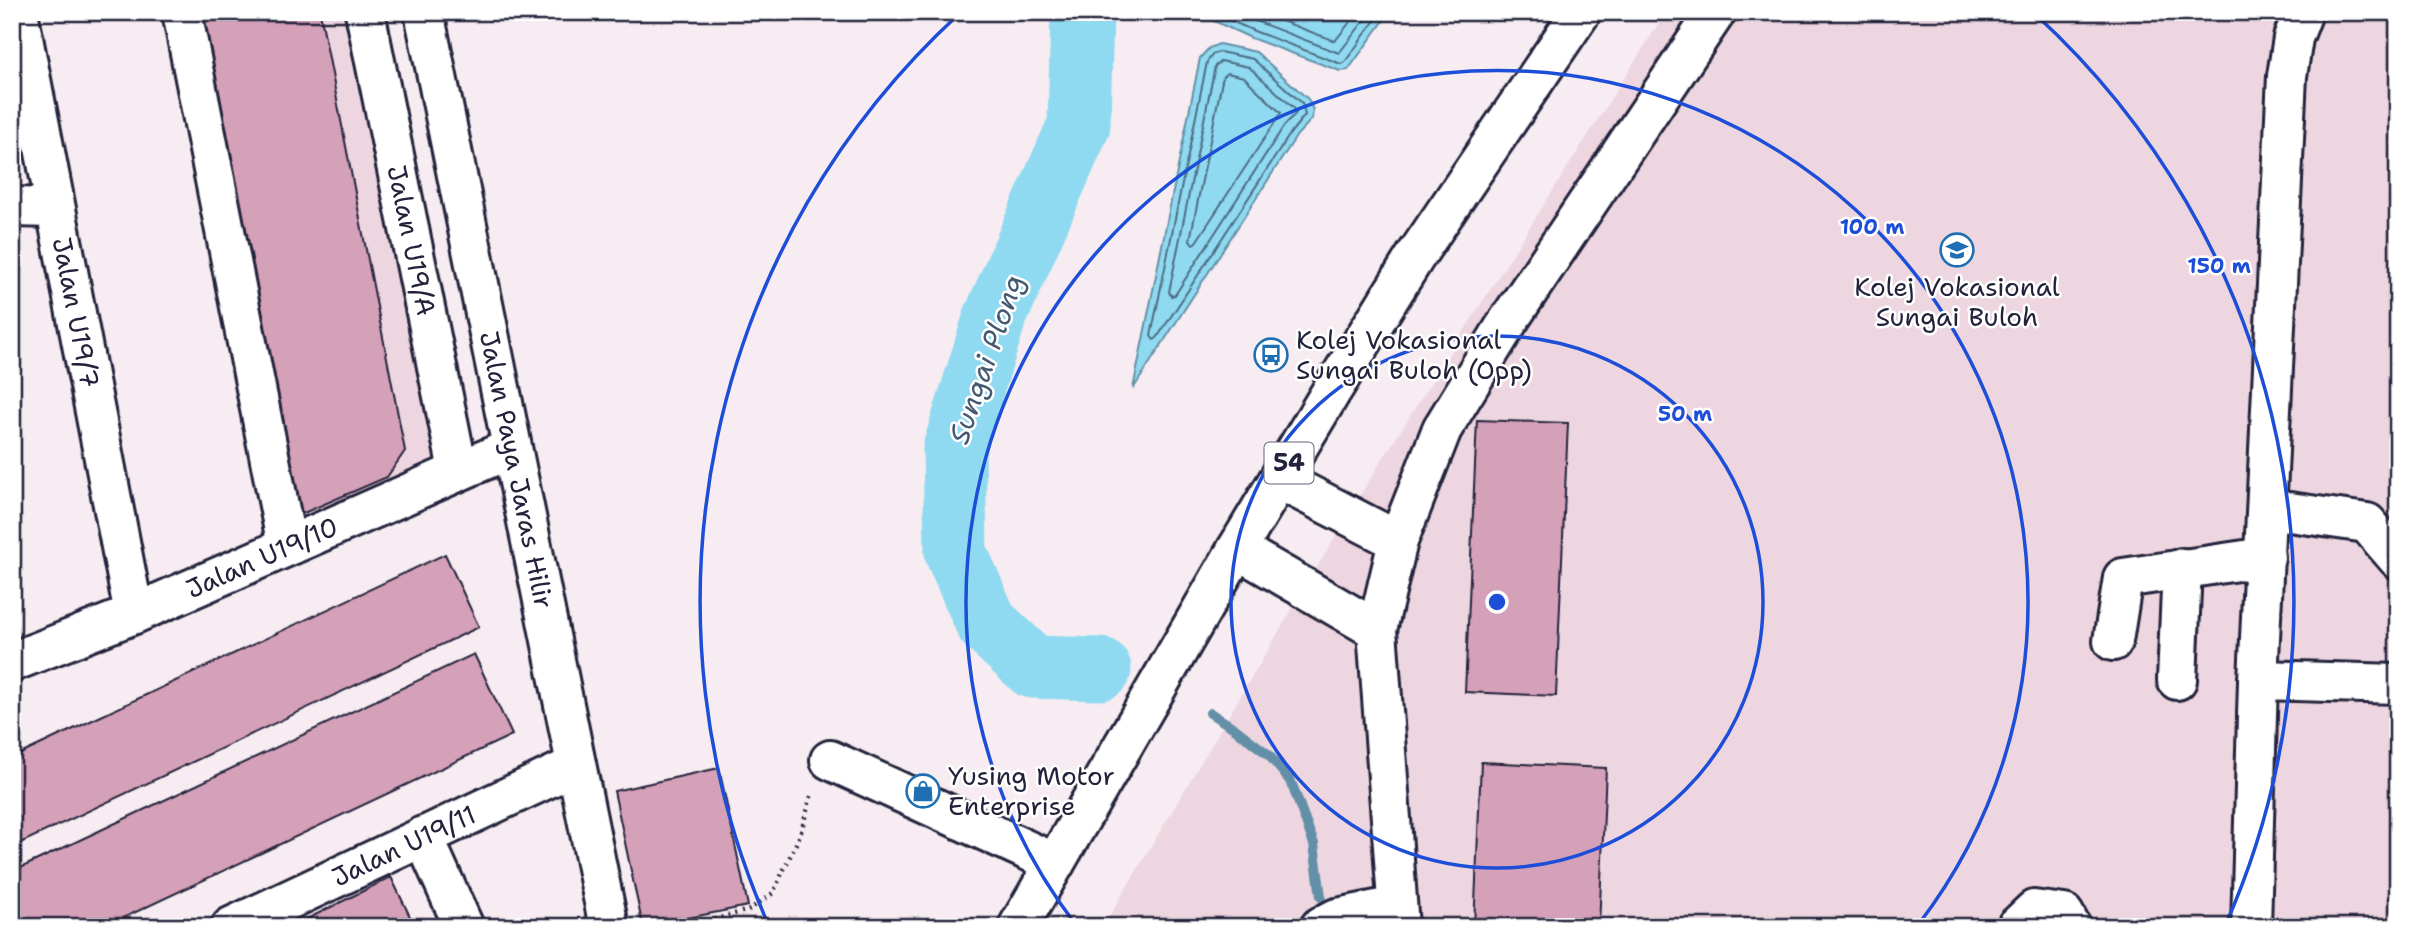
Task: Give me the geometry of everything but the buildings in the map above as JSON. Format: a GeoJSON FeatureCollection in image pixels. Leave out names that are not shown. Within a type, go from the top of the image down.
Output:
{"type":"FeatureCollection","features":[{"type":"Feature","properties":{"kind":"main road","name":"Jalan U19/7"},"geometry":{"type":"LineString","coordinates":[[18,12],[134,614]]}},
{"type":"Feature","properties":{"kind":"main road"},"geometry":{"type":"LineString","coordinates":[[182,12],[287,546]]}},
{"type":"Feature","properties":{"kind":"main road","name":"Jalan U19/A"},"geometry":{"type":"LineString","coordinates":[[365,12],[458,470]]}},
{"type":"Feature","properties":{"kind":"main road","name":"Jalan Paya Jaras Hilir"},"geometry":{"type":"LineString","coordinates":[[424,12],[609,927]]}},
{"type":"Feature","properties":{"kind":"main road","name":"54"},"geometry":{"type":"LineString","coordinates":[[1018,927],[1237,550],[1415,257],[1581,12]]}},
{"type":"Feature","properties":{"kind":"main road"},"geometry":{"type":"LineString","coordinates":[[1320,927],[1337,918],[1398,916],[1377,630],[1398,541],[1442,429],[1509,320],[1716,12]]}},
{"type":"Feature","properties":{"kind":"main road"},"geometry":{"type":"LineString","coordinates":[[2252,927],[2259,680],[2287,76],[2293,38],[2303,12]]}},
{"type":"Feature","properties":{"kind":"main road"},"geometry":{"type":"LineString","coordinates":[[12,207],[55,208]]}},
{"type":"Feature","properties":{"kind":"main road","name":"Jalan U19/10"},"geometry":{"type":"LineString","coordinates":[[12,662],[134,614],[512,448]]}},
{"type":"Feature","properties":{"kind":"main road"},"geometry":{"type":"LineString","coordinates":[[1280,480],[1398,541]]}},
{"type":"Feature","properties":{"kind":"main road"},"geometry":{"type":"LineString","coordinates":[[2268,509],[2367,523],[2398,559]]}},
{"type":"Feature","properties":{"kind":"main road"},"geometry":{"type":"LineString","coordinates":[[1237,550],[1377,630]]}},
{"type":"Feature","properties":{"kind":"main road"},"geometry":{"type":"LineString","coordinates":[[2113,641],[2123,578],[2265,557]]}},
{"type":"Feature","properties":{"kind":"main road"},"geometry":{"type":"LineString","coordinates":[[2177,680],[2182,568]]}},
{"type":"Feature","properties":{"kind":"main road"},"geometry":{"type":"LineString","coordinates":[[2259,680],[2398,684]]}},
{"type":"Feature","properties":{"kind":"main road"},"geometry":{"type":"LineString","coordinates":[[830,760],[1055,863]]}},
{"type":"Feature","properties":{"kind":"main road","name":"Jalan U19/11"},"geometry":{"type":"LineString","coordinates":[[231,927],[576,765]]}},
{"type":"Feature","properties":{"kind":"main road"},"geometry":{"type":"LineString","coordinates":[[423,836],[464,927]]}},
{"type":"Feature","properties":{"kind":"main road"},"geometry":{"type":"LineString","coordinates":[[2016,927],[2034,910],[2064,914],[2071,927]]}},
{"type":"Feature","properties":{"kind":"path"},"geometry":{"type":"LineString","coordinates":[[687,927],[749,910],[773,894],[800,835],[811,794],[830,760]]}},
{"type":"Feature","properties":{"kind":"shaded area"},"geometry":{"type":"Polygon","coordinates":[[[189,12],[353,12],[442,463],[293,529],[189,12]]]}},
{"type":"Feature","properties":{"kind":"shaded area","name":"Kolej Vokasional Sungai Buloh"},"geometry":{"type":"Polygon","coordinates":[[[1666,12],[2398,12],[2398,927],[1103,927],[1365,487],[1666,12]]]}},
{"type":"Feature","properties":{"kind":"water"},"geometry":{"type":"Polygon","coordinates":[[[1201,12],[1390,12],[1348,70],[1340,71],[1251,38],[1201,15],[1201,12]]]}},
{"type":"Feature","properties":{"kind":"water"},"geometry":{"type":"Polygon","coordinates":[[[1219,44],[1256,52],[1308,99],[1313,110],[1312,119],[1297,135],[1133,389],[1200,58],[1209,48],[1219,44]]]}},
{"type":"Feature","properties":{"kind":"waterway","name":"Sungai Plong"},"geometry":{"type":"LineString","coordinates":[[1082,12],[1079,125],[994,320],[954,449],[956,553],[987,624],[1033,667],[1100,669]]}},
{"type":"Feature","properties":{"kind":"waterway","name":"Sungai Plong"},"geometry":{"type":"LineString","coordinates":[[1210,713],[1269,755],[1291,782],[1314,844],[1321,897]]}},
{"type":"Feature","properties":{"kind":"place","name":"Kolej Vokasional Sungai Buloh"},"geometry":{"type":"Point","coordinates":[1957,250]}},
{"type":"Feature","properties":{"kind":"place","name":"Kolej Vokasional Sungai Buloh (Opp)"},"geometry":{"type":"Point","coordinates":[1271,355]}},
{"type":"Feature","properties":{"kind":"place","name":"Yusing Motor Enterprise"},"geometry":{"type":"Point","coordinates":[923,791]}}]}
